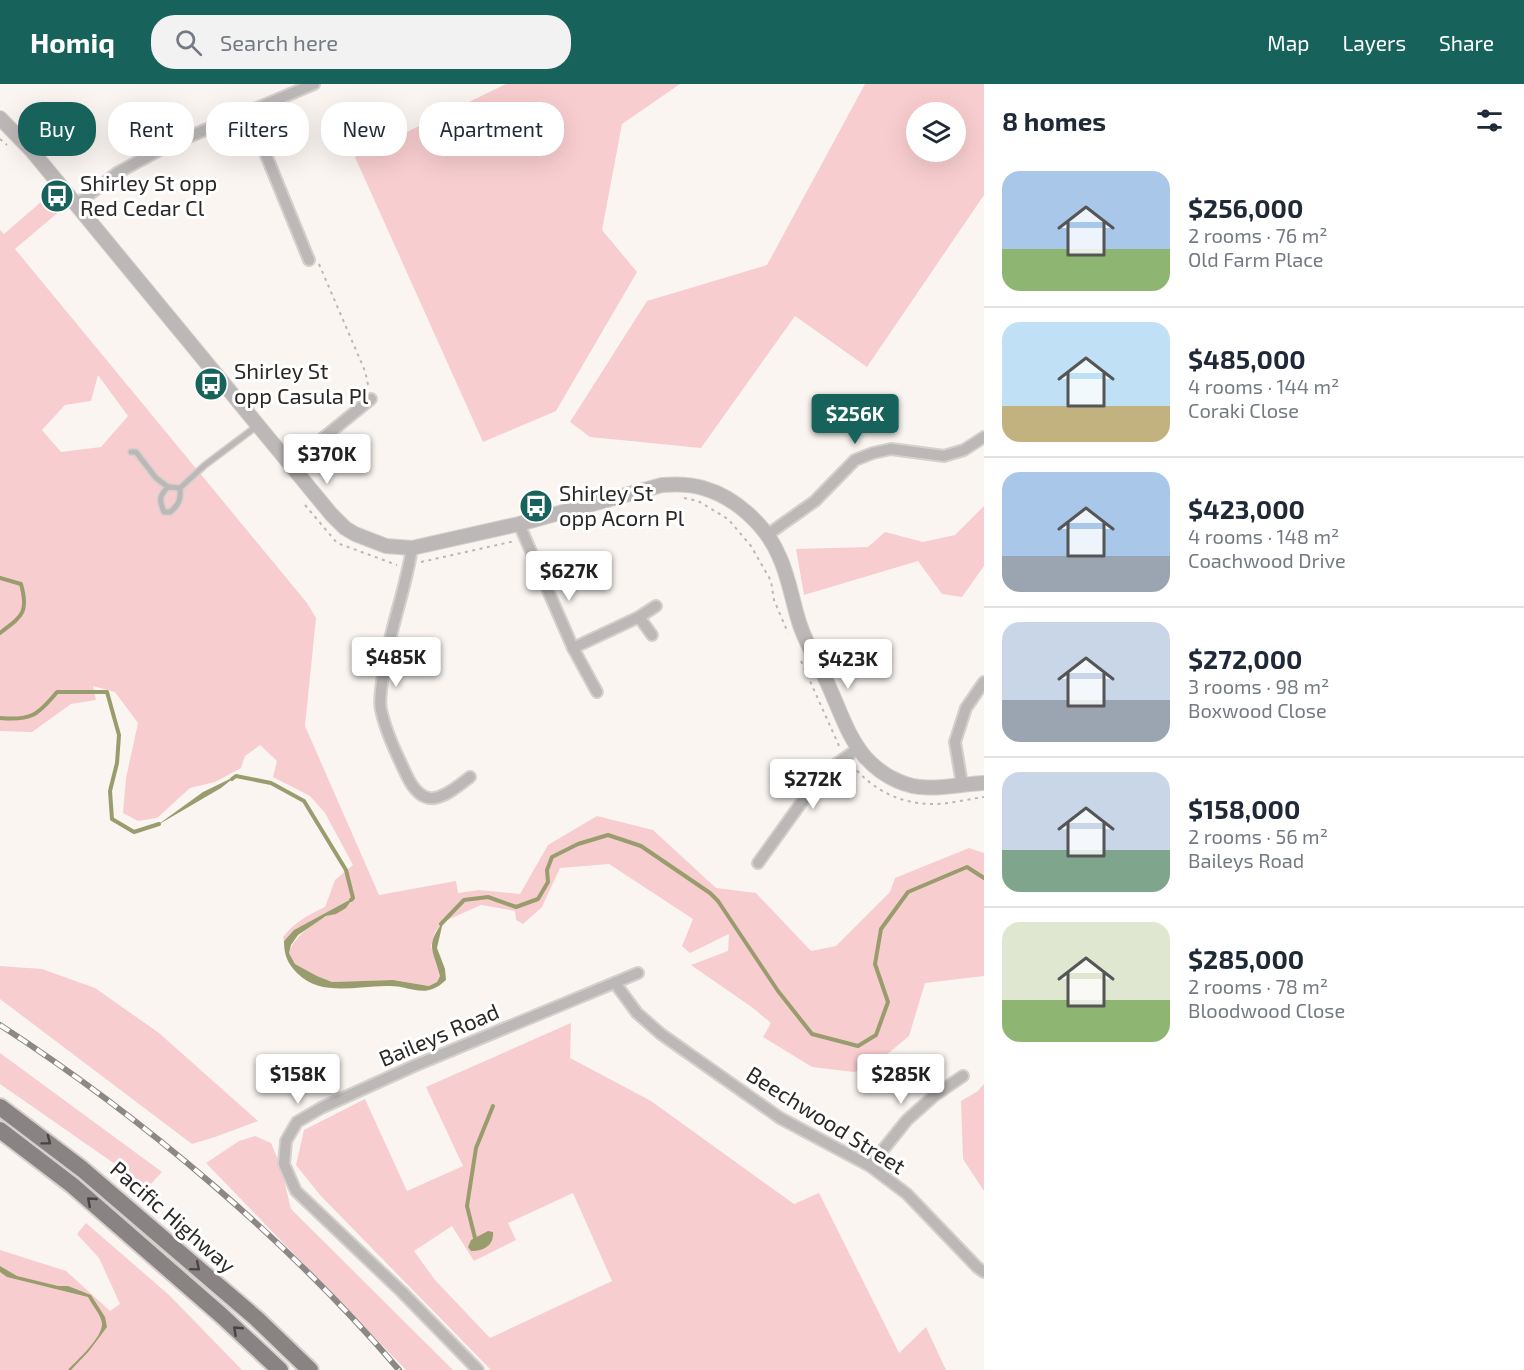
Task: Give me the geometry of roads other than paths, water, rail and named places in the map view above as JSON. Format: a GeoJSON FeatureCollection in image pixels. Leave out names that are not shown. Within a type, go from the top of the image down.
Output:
{"type":"FeatureCollection","features":[{"type":"Feature","properties":{"kind":"main road","name":"Pacific Highway"},"geometry":{"type":"LineString","coordinates":[[0,1107],[82,1169],[257,1319],[310,1370]]}},
{"type":"Feature","properties":{"kind":"main road","name":"Pacific Highway"},"geometry":{"type":"LineString","coordinates":[[0,1130],[72,1185],[221,1315],[280,1370]]}},
{"type":"Feature","properties":{"kind":"street"},"geometry":{"type":"LineString","coordinates":[[270,102],[314,84]]}},
{"type":"Feature","properties":{"kind":"street"},"geometry":{"type":"LineString","coordinates":[[0,118],[21,139],[290,465],[345,528],[369,541],[386,546],[412,548],[519,524],[662,485],[677,484],[703,488],[730,500],[754,519],[767,535],[783,564],[799,624],[865,757],[885,774],[915,787],[984,783]]}},
{"type":"Feature","properties":{"kind":"street"},"geometry":{"type":"LineString","coordinates":[[76,205],[101,184],[136,162],[206,129]]}},
{"type":"Feature","properties":{"kind":"street"},"geometry":{"type":"LineString","coordinates":[[266,156],[309,260]]}},
{"type":"Feature","properties":{"kind":"street"},"geometry":{"type":"LineString","coordinates":[[290,465],[371,399]]}},
{"type":"Feature","properties":{"kind":"street"},"geometry":{"type":"LineString","coordinates":[[767,535],[815,501],[855,460],[891,449],[944,456],[964,450],[984,437]]}},
{"type":"Feature","properties":{"kind":"street"},"geometry":{"type":"LineString","coordinates":[[519,524],[573,648],[597,692]]}},
{"type":"Feature","properties":{"kind":"street"},"geometry":{"type":"LineString","coordinates":[[412,548],[384,659],[380,702],[388,735],[410,782],[423,797],[434,797],[447,793],[470,777]]}},
{"type":"Feature","properties":{"kind":"street"},"geometry":{"type":"LineString","coordinates":[[573,648],[639,617],[656,606]]}},
{"type":"Feature","properties":{"kind":"street"},"geometry":{"type":"LineString","coordinates":[[639,617],[652,635]]}},
{"type":"Feature","properties":{"kind":"street"},"geometry":{"type":"LineString","coordinates":[[962,784],[955,742],[966,708],[984,681]]}},
{"type":"Feature","properties":{"kind":"street"},"geometry":{"type":"LineString","coordinates":[[758,863],[822,774],[859,747]]}},
{"type":"Feature","properties":{"kind":"street","name":"Baileys Road"},"geometry":{"type":"LineString","coordinates":[[478,1370],[402,1292],[296,1191],[284,1164],[286,1141],[297,1122],[321,1108],[414,1066],[638,973]]}},
{"type":"Feature","properties":{"kind":"street","name":"Beechwood Street"},"geometry":{"type":"LineString","coordinates":[[615,983],[638,1013],[661,1034],[780,1118],[870,1166],[907,1194],[984,1272]]}},
{"type":"Feature","properties":{"kind":"street"},"geometry":{"type":"LineString","coordinates":[[870,1166],[907,1120],[935,1095],[963,1076]]}},
{"type":"Feature","properties":{"kind":"lane"},"geometry":{"type":"LineString","coordinates":[[131,452],[136,452],[156,478],[168,487],[180,488],[205,465],[258,425]]}},
{"type":"Feature","properties":{"kind":"lane"},"geometry":{"type":"LineString","coordinates":[[168,487],[161,494],[159,501],[164,512],[170,512],[176,507],[181,498],[180,488]]}},
{"type":"Feature","properties":{"kind":"waterway"},"geometry":{"type":"LineString","coordinates":[[0,578],[21,584],[24,602],[22,613],[0,633]]}},
{"type":"Feature","properties":{"kind":"waterway"},"geometry":{"type":"LineString","coordinates":[[0,718],[33,715],[57,692],[107,692],[119,735],[117,763],[110,791],[112,819],[134,832],[159,824]]}},
{"type":"Feature","properties":{"kind":"waterway"},"geometry":{"type":"LineString","coordinates":[[232,779],[236,776],[271,783],[304,801],[346,870],[353,898],[351,900]]}},
{"type":"Feature","properties":{"kind":"waterway"},"geometry":{"type":"LineString","coordinates":[[441,924],[464,900],[488,897],[516,907],[538,899],[548,882],[547,870],[552,857],[578,844],[608,835],[641,846],[710,893],[718,901],[778,991],[812,1034],[858,1046],[876,1035],[888,1002],[875,964],[881,929],[908,892],[967,867],[984,878]]}},
{"type":"Feature","properties":{"kind":"waterway"},"geometry":{"type":"LineString","coordinates":[[475,1238],[467,1206],[476,1148],[493,1106]]}},
{"type":"Feature","properties":{"kind":"railway"},"geometry":{"type":"LineString","coordinates":[[0,1025],[107,1100],[212,1184],[310,1275],[399,1370]]}},
{"type":"Feature","properties":{"kind":"place","name":"Shirley St opp Red Cedar Cl"},"geometry":{"type":"Point","coordinates":[57,196]}},
{"type":"Feature","properties":{"kind":"place","name":"Shirley St opp Casula Pl"},"geometry":{"type":"Point","coordinates":[211,384]}},
{"type":"Feature","properties":{"kind":"place","name":"Shirley St opp Acorn Pl"},"geometry":{"type":"Point","coordinates":[536,506]}}]}
